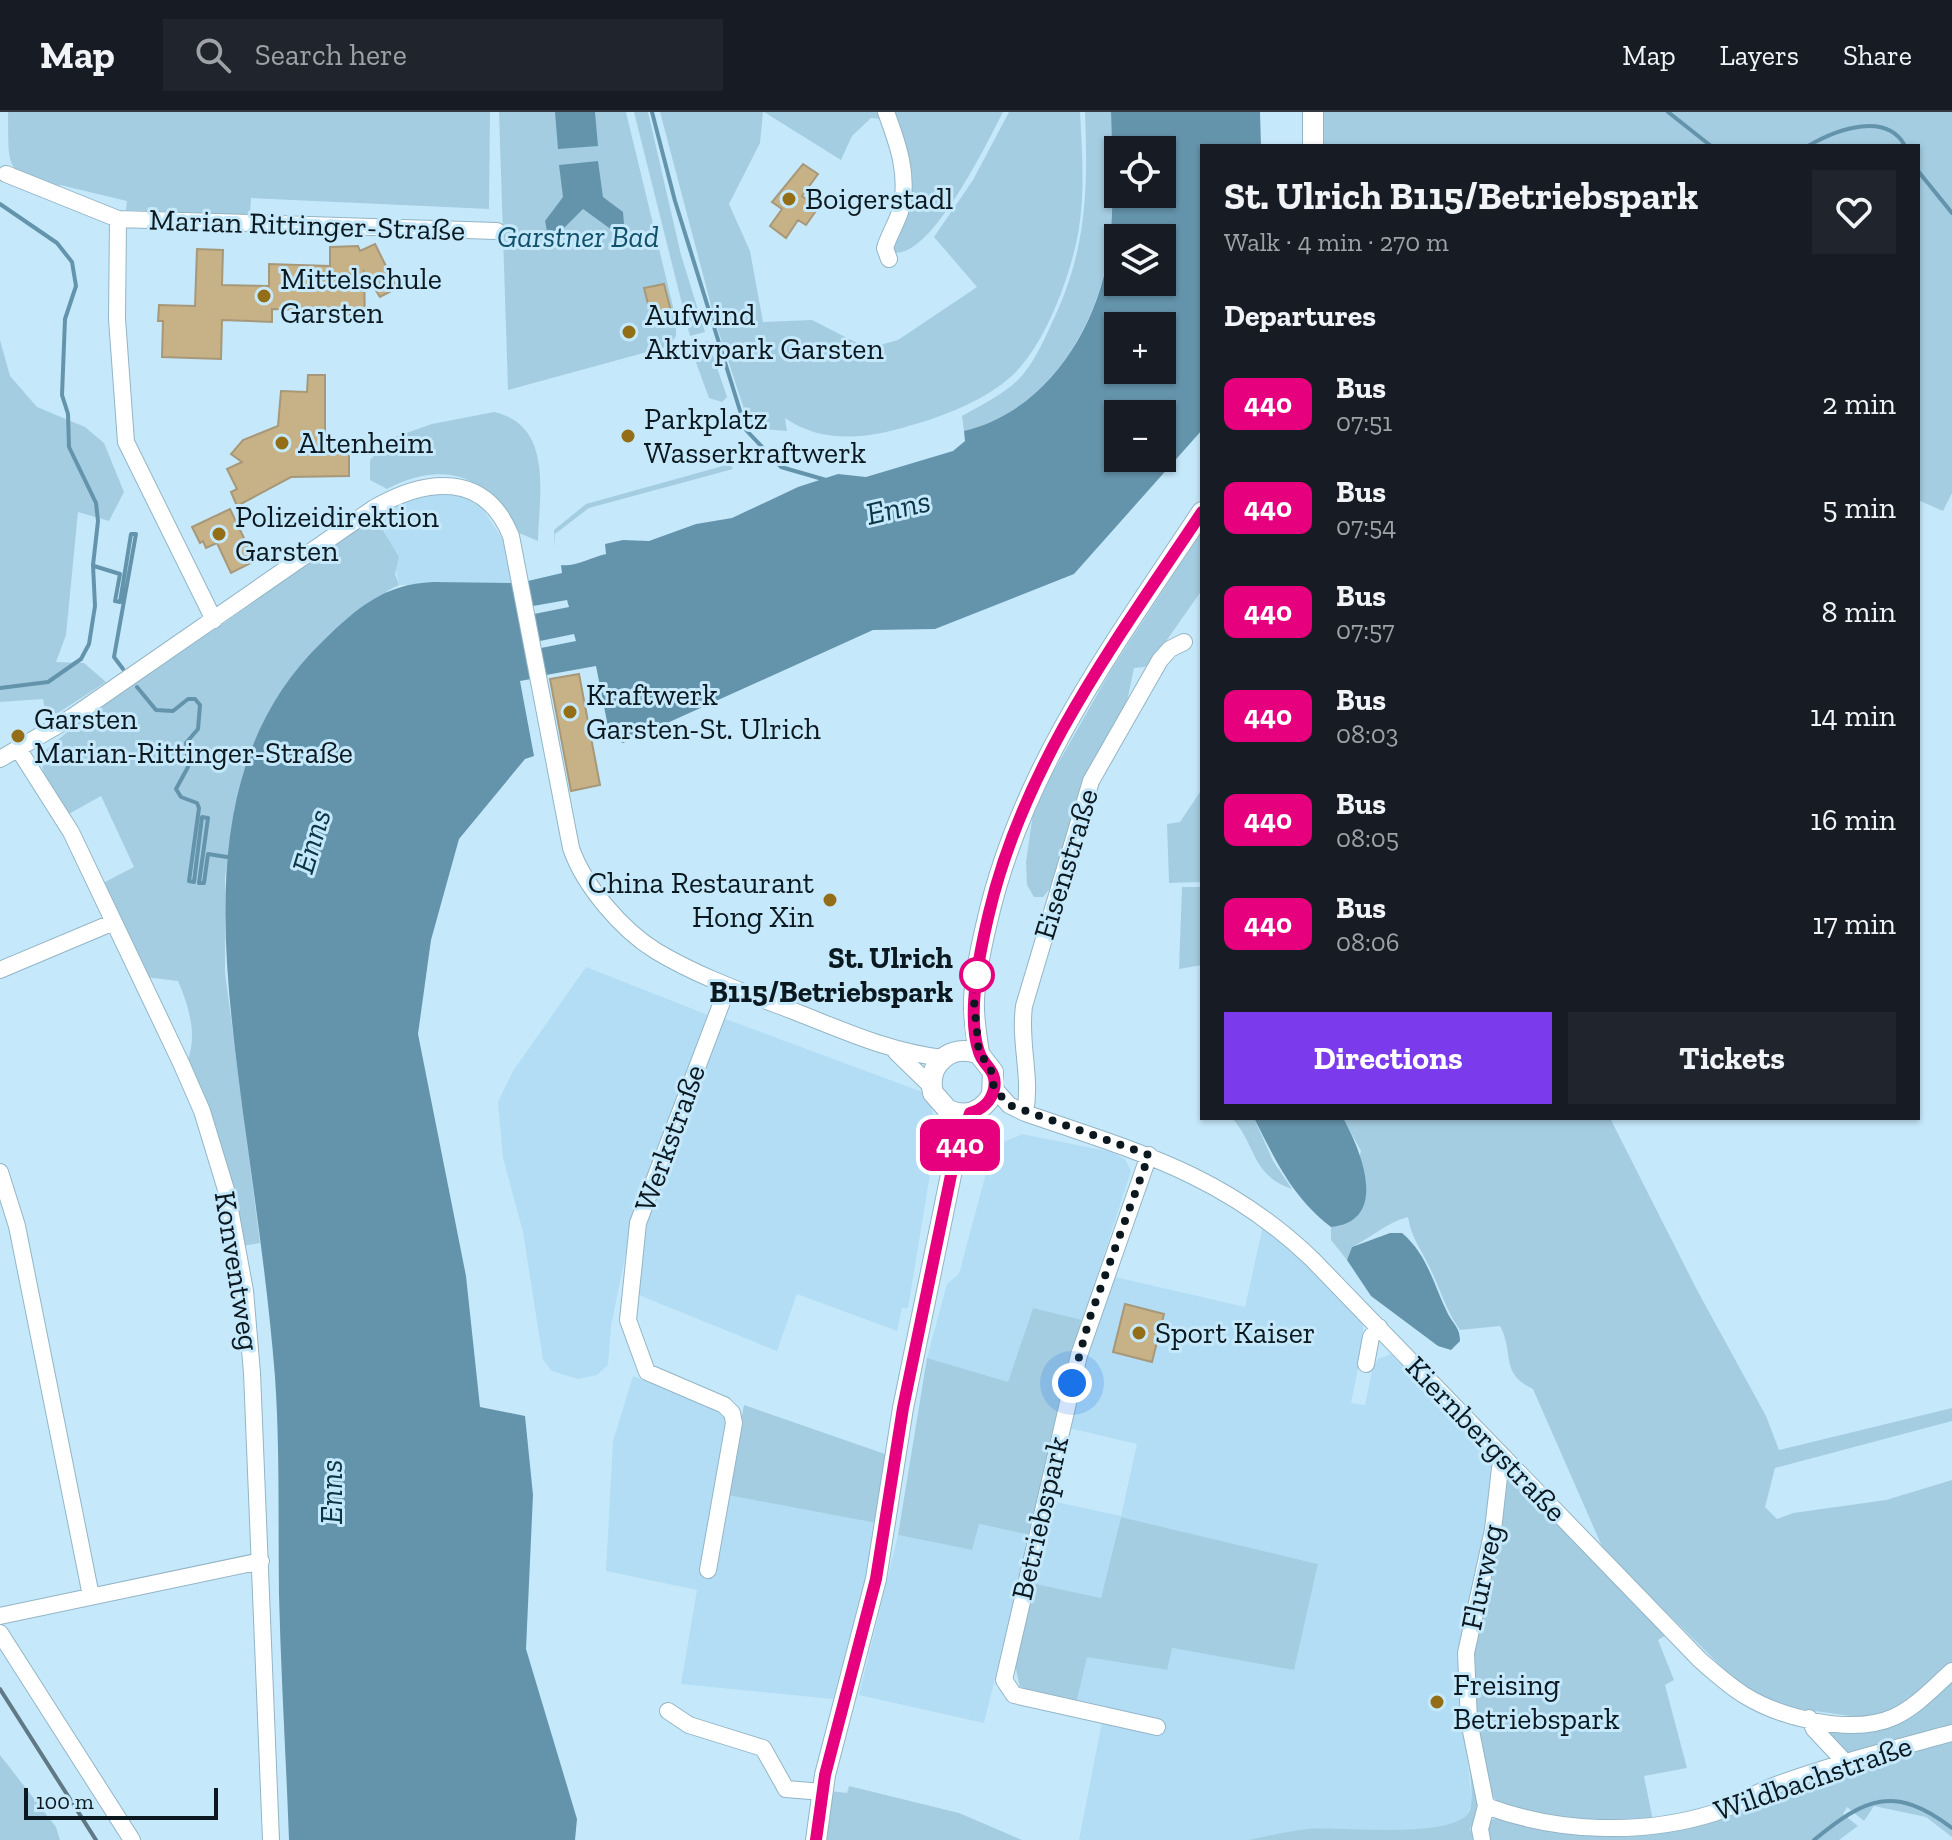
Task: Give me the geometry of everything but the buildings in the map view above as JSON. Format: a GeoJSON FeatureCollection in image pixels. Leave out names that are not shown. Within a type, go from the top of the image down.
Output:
{"type":"FeatureCollection","features":[{"type":"Feature","properties":{"kind":"main road"},"geometry":{"type":"LineString","coordinates":[[1313,112],[1313,144]]}},
{"type":"Feature","properties":{"kind":"main road"},"geometry":{"type":"LineString","coordinates":[[976,1110],[948,1110],[936,1100],[931,1086],[933,1070],[949,1054],[974,1001],[996,886],[1033,785],[1076,704],[1200,515]]}},
{"type":"Feature","properties":{"kind":"main road"},"geometry":{"type":"LineString","coordinates":[[816,1840],[823,1792],[876,1579],[903,1408],[952,1170],[976,1110],[994,1088],[993,1072],[979,1054],[974,1001]]}},
{"type":"Feature","properties":{"kind":"main road"},"geometry":{"type":"LineString","coordinates":[[949,1054],[979,1054]]}},
{"type":"Feature","properties":{"kind":"main road"},"geometry":{"type":"LineString","coordinates":[[948,1110],[952,1170]]}},
{"type":"Feature","properties":{"kind":"street"},"geometry":{"type":"LineString","coordinates":[[886,112],[901,155],[904,181],[899,214],[885,248],[889,259]]}},
{"type":"Feature","properties":{"kind":"street","name":"Marian Rittinger-Straße"},"geometry":{"type":"LineString","coordinates":[[6,174],[118,219],[497,231]]}},
{"type":"Feature","properties":{"kind":"street","name":"Marian Rittinger-Straße"},"geometry":{"type":"LineString","coordinates":[[118,219],[117,319],[126,442],[214,620]]}},
{"type":"Feature","properties":{"kind":"street"},"geometry":{"type":"LineString","coordinates":[[0,759],[19,750],[214,620],[374,508],[415,488],[449,485],[480,496],[494,506],[513,542],[574,857],[619,919],[656,951],[728,986],[896,1052],[949,1054]]}},
{"type":"Feature","properties":{"kind":"street","name":"Eisenstraße"},"geometry":{"type":"LineString","coordinates":[[1025,1113],[1030,1089],[1020,1031],[1024,1006],[1080,810],[1101,760],[1151,673],[1166,653],[1184,642]]}},
{"type":"Feature","properties":{"kind":"street","name":"Konventweg"},"geometry":{"type":"LineString","coordinates":[[19,750],[71,832],[194,1090],[227,1193],[249,1326],[271,1840]]}},
{"type":"Feature","properties":{"kind":"street"},"geometry":{"type":"LineString","coordinates":[[0,970],[114,922]]}},
{"type":"Feature","properties":{"kind":"street","name":"Werkstraße"},"geometry":{"type":"LineString","coordinates":[[708,1570],[734,1423],[732,1413],[724,1405],[647,1372],[628,1320],[643,1205],[728,986]]}},
{"type":"Feature","properties":{"kind":"street"},"geometry":{"type":"LineString","coordinates":[[896,1052],[931,1086]]}},
{"type":"Feature","properties":{"kind":"street","name":"Kiernbergstraße"},"geometry":{"type":"LineString","coordinates":[[994,1088],[1009,1105],[1025,1113],[1149,1155],[1228,1192],[1270,1219],[1728,1684],[1762,1705],[1845,1724],[1881,1722],[1909,1708],[1952,1671]]}},
{"type":"Feature","properties":{"kind":"street"},"geometry":{"type":"LineString","coordinates":[[976,1110],[1009,1105]]}},
{"type":"Feature","properties":{"kind":"street","name":"Betriebspark"},"geometry":{"type":"LineString","coordinates":[[1149,1155],[1079,1355],[1004,1680],[1014,1695],[1157,1727]]}},
{"type":"Feature","properties":{"kind":"street"},"geometry":{"type":"LineString","coordinates":[[0,1172],[91,1596]]}},
{"type":"Feature","properties":{"kind":"street"},"geometry":{"type":"LineString","coordinates":[[1366,1364],[1371,1337],[1379,1327]]}},
{"type":"Feature","properties":{"kind":"street","name":"Flurweg"},"geometry":{"type":"LineString","coordinates":[[1482,1840],[1480,1829],[1486,1806],[1473,1746],[1465,1673],[1469,1630],[1493,1530],[1500,1468],[1505,1458]]}},
{"type":"Feature","properties":{"kind":"street"},"geometry":{"type":"LineString","coordinates":[[0,1616],[261,1561]]}},
{"type":"Feature","properties":{"kind":"street"},"geometry":{"type":"LineString","coordinates":[[0,1633],[132,1840]]}},
{"type":"Feature","properties":{"kind":"street"},"geometry":{"type":"LineString","coordinates":[[668,1711],[689,1725],[763,1748],[786,1789],[823,1792]]}},
{"type":"Feature","properties":{"kind":"street"},"geometry":{"type":"LineString","coordinates":[[1809,1718],[1814,1729],[1845,1762]]}},
{"type":"Feature","properties":{"kind":"street","name":"Wildbachstraße"},"geometry":{"type":"LineString","coordinates":[[1486,1806],[1550,1825],[1623,1826],[1681,1821],[1730,1807],[1775,1785],[1845,1762],[1952,1733]]}},
{"type":"Feature","properties":{"kind":"shaded area"},"geometry":{"type":"Polygon","coordinates":[[[433,491],[467,498],[483,509],[503,540],[512,583],[399,585],[391,547],[382,525],[369,521],[385,509],[433,491]]]}},
{"type":"Feature","properties":{"kind":"shaded area"},"geometry":{"type":"Polygon","coordinates":[[[586,967],[708,1015],[635,1208],[611,1326],[608,1365],[597,1375],[578,1379],[552,1371],[543,1360],[523,1232],[503,1158],[498,1102],[513,1071],[586,967]]]}},
{"type":"Feature","properties":{"kind":"shaded area"},"geometry":{"type":"Polygon","coordinates":[[[720,1017],[928,1094],[937,1132],[908,1308],[902,1308],[897,1331],[797,1294],[777,1351],[636,1294],[644,1215],[720,1017]]]}},
{"type":"Feature","properties":{"kind":"shaded area"},"geometry":{"type":"Polygon","coordinates":[[[1022,1134],[1112,1152],[1125,1159],[1131,1171],[1083,1320],[1033,1308],[1008,1383],[927,1358],[947,1284],[959,1274],[987,1169],[1004,1142],[1022,1134]]]}},
{"type":"Feature","properties":{"kind":"shaded area"},"geometry":{"type":"Polygon","coordinates":[[[1263,1226],[1358,1314],[1363,1323],[1363,1345],[1351,1403],[1365,1405],[1373,1367],[1378,1359],[1391,1354],[1489,1454],[1493,1469],[1465,1738],[1472,1802],[1468,1813],[1454,1826],[1424,1831],[1309,1829],[1248,1840],[1079,1840],[1105,1706],[1077,1700],[1087,1656],[1166,1670],[1171,1648],[1294,1669],[1318,1564],[1121,1517],[1101,1598],[1032,1583],[1051,1501],[1121,1516],[1137,1444],[1068,1428],[1086,1351],[1111,1276],[1245,1307],[1263,1226]]]}},
{"type":"Feature","properties":{"kind":"shaded area"},"geometry":{"type":"Polygon","coordinates":[[[633,1376],[722,1412],[727,1425],[727,1495],[876,1523],[861,1600],[833,1699],[681,1684],[697,1590],[606,1571],[613,1441],[633,1376]]]}},
{"type":"Feature","properties":{"kind":"shaded area"},"geometry":{"type":"Polygon","coordinates":[[[978,1524],[1030,1535],[984,1723],[859,1695],[898,1535],[972,1550],[978,1524]]]}},
{"type":"Feature","properties":{"kind":"green space"},"geometry":{"type":"Polygon","coordinates":[[[8,112],[490,112],[489,209],[251,198],[250,215],[126,210],[127,201],[60,185],[59,192],[19,172],[10,157],[8,112]]]}},
{"type":"Feature","properties":{"kind":"green space","name":"Garstner Bad"},"geometry":{"type":"Polygon","coordinates":[[[499,112],[626,112],[676,319],[676,336],[669,346],[508,390],[499,112]]]}},
{"type":"Feature","properties":{"kind":"green space"},"geometry":{"type":"Polygon","coordinates":[[[634,112],[648,112],[681,255],[705,332],[690,336],[634,112]]]}},
{"type":"Feature","properties":{"kind":"green space"},"geometry":{"type":"Polygon","coordinates":[[[660,112],[763,112],[760,143],[729,204],[750,251],[763,322],[812,320],[861,345],[880,345],[898,340],[977,287],[934,237],[973,180],[1009,112],[1080,112],[1081,214],[1075,246],[1063,288],[1033,350],[1007,380],[971,403],[887,432],[857,436],[827,435],[813,432],[785,418],[787,431],[763,429],[748,421],[716,324],[660,112]]]}},
{"type":"Feature","properties":{"kind":"green space"},"geometry":{"type":"Polygon","coordinates":[[[764,112],[880,112],[883,119],[871,118],[852,136],[841,160],[764,112]]]}},
{"type":"Feature","properties":{"kind":"green space"},"geometry":{"type":"Polygon","coordinates":[[[890,112],[1003,112],[971,172],[939,221],[906,251],[891,252],[899,222],[890,112]]]}},
{"type":"Feature","properties":{"kind":"green space"},"geometry":{"type":"Polygon","coordinates":[[[1085,112],[1111,112],[1112,136],[1104,136],[1104,208],[1112,208],[1111,224],[1104,224],[1104,273],[1085,326],[1048,381],[1023,403],[995,420],[964,431],[962,416],[1019,379],[1044,341],[1072,273],[1082,222],[1086,170],[1085,112]]]}},
{"type":"Feature","properties":{"kind":"green space"},"geometry":{"type":"Polygon","coordinates":[[[1323,112],[1952,112],[1952,493],[1943,511],[1920,501],[1920,144],[1324,144],[1323,112]]]}},
{"type":"Feature","properties":{"kind":"green space"},"geometry":{"type":"Polygon","coordinates":[[[0,340],[10,376],[37,407],[85,427],[104,443],[124,492],[109,521],[78,512],[66,635],[56,662],[84,663],[106,682],[47,720],[43,699],[0,702],[0,340]]]}},
{"type":"Feature","properties":{"kind":"green space"},"geometry":{"type":"Polygon","coordinates":[[[708,341],[727,397],[722,402],[709,398],[690,346],[708,341]]]}},
{"type":"Feature","properties":{"kind":"green space"},"geometry":{"type":"Polygon","coordinates":[[[494,412],[513,419],[526,431],[535,446],[540,483],[538,541],[519,533],[494,498],[464,478],[428,475],[387,489],[370,480],[370,460],[389,439],[432,424],[494,412]]]}},
{"type":"Feature","properties":{"kind":"green space"},"geometry":{"type":"Polygon","coordinates":[[[730,464],[733,469],[589,508],[555,534],[555,549],[554,530],[586,504],[730,464]]]}},
{"type":"Feature","properties":{"kind":"green space"},"geometry":{"type":"Polygon","coordinates":[[[377,520],[399,557],[395,574],[399,585],[387,591],[235,809],[225,877],[225,972],[260,1243],[242,1246],[187,1062],[192,1031],[182,991],[178,981],[145,977],[103,883],[134,867],[101,796],[67,815],[44,775],[40,755],[97,707],[224,623],[337,541],[369,521],[377,520]]]}},
{"type":"Feature","properties":{"kind":"green space"},"geometry":{"type":"Polygon","coordinates":[[[1200,534],[1200,593],[1157,654],[1145,667],[1134,668],[1128,697],[1052,886],[1043,897],[1034,897],[1027,885],[1026,862],[1034,806],[1111,670],[1200,534]]]}},
{"type":"Feature","properties":{"kind":"green space"},"geometry":{"type":"Polygon","coordinates":[[[1200,792],[1200,882],[1169,883],[1167,824],[1180,822],[1200,792]]]}},
{"type":"Feature","properties":{"kind":"green space"},"geometry":{"type":"Polygon","coordinates":[[[1182,887],[1200,887],[1200,965],[1179,969],[1182,887]]]}},
{"type":"Feature","properties":{"kind":"green space"},"geometry":{"type":"Polygon","coordinates":[[[1233,1120],[1255,1120],[1273,1161],[1292,1189],[1269,1176],[1262,1168],[1233,1120]]]}},
{"type":"Feature","properties":{"kind":"green space"},"geometry":{"type":"Polygon","coordinates":[[[1344,1120],[1611,1120],[1697,1290],[1766,1416],[1779,1450],[1952,1408],[1952,1421],[1775,1468],[1765,1507],[1777,1519],[1793,1513],[1886,1500],[1952,1480],[1952,1663],[1899,1709],[1872,1719],[1793,1708],[1767,1699],[1736,1681],[1604,1551],[1533,1389],[1522,1383],[1512,1369],[1500,1326],[1460,1330],[1416,1241],[1408,1217],[1386,1226],[1352,1247],[1347,1260],[1331,1240],[1331,1227],[1341,1226],[1361,1151],[1344,1120]]]}},
{"type":"Feature","properties":{"kind":"green space"},"geometry":{"type":"Polygon","coordinates":[[[1033,1308],[1083,1320],[1030,1535],[979,1524],[972,1550],[898,1535],[927,1358],[1008,1382],[1033,1308]]]}},
{"type":"Feature","properties":{"kind":"green space"},"geometry":{"type":"Polygon","coordinates":[[[744,1405],[885,1454],[876,1523],[727,1495],[744,1405]]]}},
{"type":"Feature","properties":{"kind":"green space"},"geometry":{"type":"Polygon","coordinates":[[[1505,1472],[1512,1472],[1668,1634],[1658,1640],[1674,1680],[1665,1685],[1687,1768],[1644,1776],[1655,1831],[1842,1768],[1796,1720],[1866,1728],[1952,1679],[1952,1837],[1926,1817],[1874,1806],[1864,1821],[1847,1807],[1843,1814],[1858,1826],[1839,1840],[1486,1840],[1486,1826],[1493,1819],[1504,1818],[1505,1807],[1495,1800],[1481,1769],[1470,1661],[1505,1472]]]}},
{"type":"Feature","properties":{"kind":"green space"},"geometry":{"type":"Polygon","coordinates":[[[1121,1517],[1318,1564],[1294,1670],[1172,1648],[1167,1670],[1087,1657],[1077,1700],[1020,1688],[1014,1660],[1032,1583],[1101,1598],[1121,1517]]]}},
{"type":"Feature","properties":{"kind":"green space"},"geometry":{"type":"Polygon","coordinates":[[[1465,1738],[1477,1797],[1475,1819],[1470,1829],[1478,1840],[1248,1840],[1308,1829],[1419,1829],[1458,1821],[1469,1812],[1471,1805],[1465,1738]]]}},
{"type":"Feature","properties":{"kind":"green space"},"geometry":{"type":"Polygon","coordinates":[[[0,1755],[56,1827],[60,1840],[0,1840],[0,1755]]]}},
{"type":"Feature","properties":{"kind":"green space"},"geometry":{"type":"Polygon","coordinates":[[[849,1786],[959,1813],[1022,1840],[824,1840],[830,1791],[847,1793],[849,1786]]]}},
{"type":"Feature","properties":{"kind":"water"},"geometry":{"type":"Polygon","coordinates":[[[555,112],[595,112],[598,146],[558,149],[555,112]]]}},
{"type":"Feature","properties":{"kind":"water","name":"Enns"},"geometry":{"type":"Polygon","coordinates":[[[1111,112],[1260,112],[1261,144],[1200,144],[1200,432],[1176,459],[1176,400],[1104,400],[1104,472],[1165,472],[1074,574],[935,629],[873,630],[623,743],[610,737],[596,666],[546,675],[541,648],[576,641],[574,634],[540,641],[534,614],[569,607],[567,600],[533,606],[528,581],[562,573],[561,565],[606,554],[605,544],[623,540],[649,541],[696,524],[732,518],[798,487],[838,474],[866,477],[953,451],[965,441],[964,431],[995,420],[1023,403],[1048,381],[1069,355],[1085,326],[1104,273],[1104,296],[1176,296],[1176,224],[1111,224],[1112,208],[1176,208],[1176,136],[1112,136],[1111,112]]]}},
{"type":"Feature","properties":{"kind":"water"},"geometry":{"type":"Polygon","coordinates":[[[598,161],[603,197],[623,212],[624,224],[612,230],[583,209],[561,231],[547,231],[545,221],[563,197],[559,165],[598,161]]]}},
{"type":"Feature","properties":{"kind":"water","name":"Enns"},"geometry":{"type":"Polygon","coordinates":[[[433,582],[512,583],[531,679],[520,681],[534,756],[525,759],[459,839],[431,940],[418,1034],[466,1276],[480,1407],[525,1416],[533,1495],[526,1649],[577,1819],[575,1840],[289,1840],[280,1625],[275,1377],[229,990],[227,864],[236,803],[253,744],[282,690],[323,641],[360,608],[400,587],[433,582]]]}},
{"type":"Feature","properties":{"kind":"water"},"geometry":{"type":"Polygon","coordinates":[[[1255,1120],[1344,1120],[1357,1147],[1366,1182],[1366,1198],[1361,1212],[1349,1222],[1331,1227],[1295,1191],[1255,1120]]]}},
{"type":"Feature","properties":{"kind":"water"},"geometry":{"type":"Polygon","coordinates":[[[1390,1233],[1402,1233],[1424,1260],[1459,1333],[1460,1341],[1451,1350],[1438,1346],[1371,1296],[1347,1260],[1352,1247],[1390,1233]]]}},
{"type":"Feature","properties":{"kind":"waterway"},"geometry":{"type":"LineString","coordinates":[[652,112],[675,201],[746,430],[781,467],[826,480]]}},
{"type":"Feature","properties":{"kind":"waterway"},"geometry":{"type":"LineString","coordinates":[[1668,112],[1708,144]]}},
{"type":"Feature","properties":{"kind":"waterway"},"geometry":{"type":"LineString","coordinates":[[1812,144],[1861,126],[1887,129],[1903,144]]}},
{"type":"Feature","properties":{"kind":"waterway"},"geometry":{"type":"LineString","coordinates":[[1920,173],[1952,213]]}},
{"type":"Feature","properties":{"kind":"waterway"},"geometry":{"type":"LineString","coordinates":[[0,204],[57,243],[72,262],[76,286],[65,319],[62,395],[68,414],[69,447],[96,503],[98,521],[93,565],[95,606],[89,644],[81,659],[48,682],[0,688]]}},
{"type":"Feature","properties":{"kind":"waterway"},"geometry":{"type":"LineString","coordinates":[[94,566],[120,574],[115,601],[120,602],[131,534],[136,534],[114,657],[123,669]]}},
{"type":"Feature","properties":{"kind":"waterway"},"geometry":{"type":"LineString","coordinates":[[137,687],[156,710],[173,711],[188,699],[195,699],[200,705],[198,729],[186,743],[188,767],[176,789],[181,797],[197,803],[199,808],[189,881],[194,882],[202,817],[208,818],[199,883],[204,883],[208,854],[227,857]]}},
{"type":"Feature","properties":{"kind":"waterway"},"geometry":{"type":"LineString","coordinates":[[1814,1840],[1849,1814],[1880,1802],[1896,1801],[1913,1805],[1952,1828]]}},
{"type":"Feature","properties":{"kind":"railway"},"geometry":{"type":"LineString","coordinates":[[0,1689],[96,1840]]}},
{"type":"Feature","properties":{"kind":"bus line","name":"440"},"geometry":{"type":"LineString","coordinates":[[816,1840],[825,1775],[876,1579],[903,1408],[952,1170],[970,1113],[988,1102],[994,1088],[990,1065],[979,1054],[974,1001],[982,943],[1003,859],[1056,737],[1200,515]]}},
{"type":"Feature","properties":{"kind":"place","name":"Boigerstadl"},"geometry":{"type":"Point","coordinates":[789,199]}},
{"type":"Feature","properties":{"kind":"place","name":"Mittelschule Garsten"},"geometry":{"type":"Point","coordinates":[264,296]}},
{"type":"Feature","properties":{"kind":"place","name":"Aufwind Aktivpark Garsten"},"geometry":{"type":"Point","coordinates":[629,332]}},
{"type":"Feature","properties":{"kind":"place","name":"Parkplatz Wasserkraftwerk"},"geometry":{"type":"Point","coordinates":[628,436]}},
{"type":"Feature","properties":{"kind":"place","name":"Altenheim"},"geometry":{"type":"Point","coordinates":[282,443]}},
{"type":"Feature","properties":{"kind":"place","name":"Polizeidirektion Garsten"},"geometry":{"type":"Point","coordinates":[219,534]}},
{"type":"Feature","properties":{"kind":"place","name":"Kraftwerk Garsten-St. Ulrich"},"geometry":{"type":"Point","coordinates":[570,712]}},
{"type":"Feature","properties":{"kind":"place","name":"Garsten Marian-Rittinger-Straße"},"geometry":{"type":"Point","coordinates":[18,736]}},
{"type":"Feature","properties":{"kind":"place","name":"China Restaurant Hong Xin"},"geometry":{"type":"Point","coordinates":[830,900]}},
{"type":"Feature","properties":{"kind":"place","name":"St. Ulrich B115/Betriebspark"},"geometry":{"type":"Point","coordinates":[977,975]}},
{"type":"Feature","properties":{"kind":"place","name":"Sport Kaiser"},"geometry":{"type":"Point","coordinates":[1139,1333]}},
{"type":"Feature","properties":{"kind":"place","name":"Freising Betriebspark"},"geometry":{"type":"Point","coordinates":[1437,1702]}},
{"type":"Feature","properties":{"kind":"route"},"geometry":{"type":"LineString","coordinates":[[977,975],[974,1001],[979,1054],[990,1065],[994,1088],[1009,1105],[1149,1155],[1089,1320],[1072,1383]]}}]}
